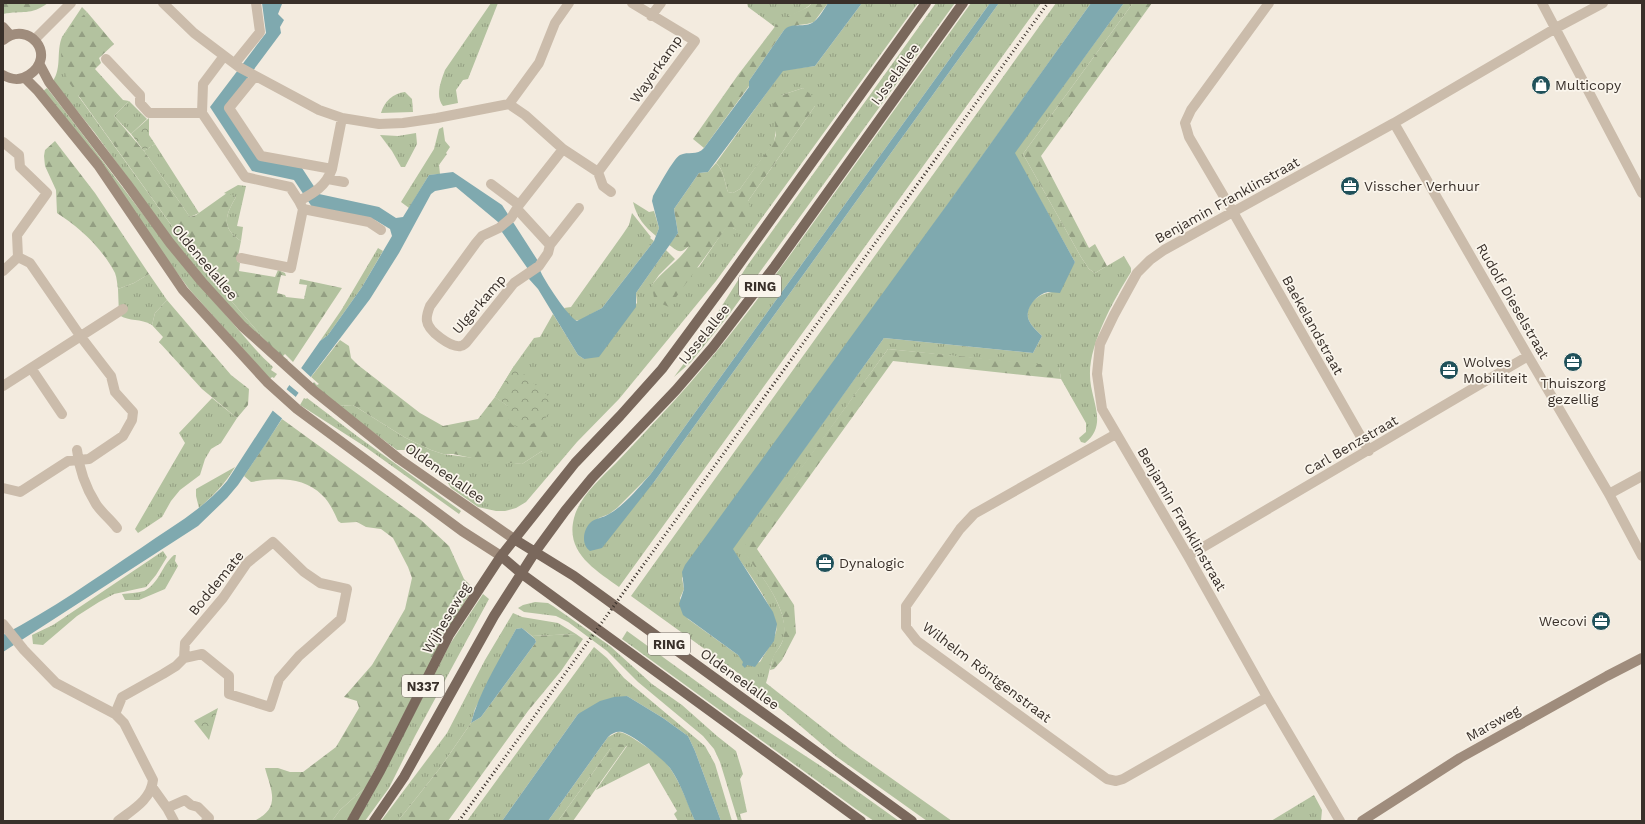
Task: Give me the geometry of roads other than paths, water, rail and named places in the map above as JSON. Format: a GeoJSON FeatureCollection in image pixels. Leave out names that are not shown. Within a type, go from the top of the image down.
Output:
{"type":"FeatureCollection","features":[{"type":"Feature","properties":{"kind":"main road","name":"IJsselallee"},"geometry":{"type":"LineString","coordinates":[[514,539],[575,463],[662,369],[926,3]]}},
{"type":"Feature","properties":{"kind":"main road","name":"IJsselallee"},"geometry":{"type":"LineString","coordinates":[[522,574],[535,552],[565,511],[592,478],[676,390],[714,347],[775,266],[963,3]]}},
{"type":"Feature","properties":{"kind":"main road"},"geometry":{"type":"LineString","coordinates":[[3,27],[6,38],[18,33],[26,34],[34,40],[41,51],[40,65],[36,71],[25,78],[14,79],[3,75]]}},
{"type":"Feature","properties":{"kind":"main road","name":"Oldeneelallee"},"geometry":{"type":"LineString","coordinates":[[40,65],[49,82],[170,243],[233,317],[279,360],[399,459],[514,539],[574,576],[912,821]]}},
{"type":"Feature","properties":{"kind":"main road","name":"Oldeneelallee"},"geometry":{"type":"LineString","coordinates":[[25,78],[38,91],[98,165],[183,290],[267,382],[297,408],[462,530],[501,556],[522,574],[861,821]]}},
{"type":"Feature","properties":{"kind":"main road","name":"Wijheseweg"},"geometry":{"type":"LineString","coordinates":[[352,821],[380,771],[449,635],[501,556],[514,539]]}},
{"type":"Feature","properties":{"kind":"main road","name":"N337"},"geometry":{"type":"LineString","coordinates":[[374,821],[404,777],[494,616],[522,574]]}},
{"type":"Feature","properties":{"kind":"main road","name":"Marsweg"},"geometry":{"type":"LineString","coordinates":[[1362,821],[1460,758],[1606,676],[1642,658]]}},
{"type":"Feature","properties":{"kind":"street"},"geometry":{"type":"LineString","coordinates":[[34,40],[71,3]]}},
{"type":"Feature","properties":{"kind":"street"},"geometry":{"type":"LineString","coordinates":[[163,3],[194,33],[224,56],[253,75],[318,110],[342,118],[379,124],[403,123],[437,118],[509,104],[539,63],[555,23],[569,3]]}},
{"type":"Feature","properties":{"kind":"street"},"geometry":{"type":"LineString","coordinates":[[237,65],[260,32],[256,3]]}},
{"type":"Feature","properties":{"kind":"street","name":"Wayerkamp"},"geometry":{"type":"LineString","coordinates":[[598,172],[695,41],[632,3]]}},
{"type":"Feature","properties":{"kind":"street"},"geometry":{"type":"LineString","coordinates":[[652,16],[661,3]]}},
{"type":"Feature","properties":{"kind":"street","name":"Baekelandstraat"},"geometry":{"type":"LineString","coordinates":[[1268,3],[1190,110],[1185,124],[1189,137],[1233,212],[1368,452]]}},
{"type":"Feature","properties":{"kind":"street"},"geometry":{"type":"LineString","coordinates":[[1542,3],[1642,193]]}},
{"type":"Feature","properties":{"kind":"street","name":"Benjamin Franklinstraat"},"geometry":{"type":"LineString","coordinates":[[1340,821],[1102,409],[1097,374],[1100,344],[1114,315],[1138,273],[1150,260],[1164,250],[1394,123],[1556,28],[1603,3]]}},
{"type":"Feature","properties":{"kind":"street"},"geometry":{"type":"LineString","coordinates":[[224,56],[203,84],[202,113],[245,177],[290,187],[302,203],[369,222],[381,230]]}},
{"type":"Feature","properties":{"kind":"street"},"geometry":{"type":"LineString","coordinates":[[106,59],[140,96],[140,104],[149,113],[202,113]]}},
{"type":"Feature","properties":{"kind":"street"},"geometry":{"type":"LineString","coordinates":[[253,75],[229,108],[261,156],[330,174],[344,182]]}},
{"type":"Feature","properties":{"kind":"street"},"geometry":{"type":"LineString","coordinates":[[509,104],[563,149],[598,172],[603,186],[611,192]]}},
{"type":"Feature","properties":{"kind":"street"},"geometry":{"type":"LineString","coordinates":[[241,258],[291,268],[302,203],[330,174],[342,118]]}},
{"type":"Feature","properties":{"kind":"street","name":"Rudolf Dieselstraat"},"geometry":{"type":"LineString","coordinates":[[1394,123],[1609,494],[1642,556]]}},
{"type":"Feature","properties":{"kind":"street"},"geometry":{"type":"LineString","coordinates":[[3,142],[19,155],[20,167],[47,193],[17,235],[18,257],[3,271]]}},
{"type":"Feature","properties":{"kind":"street","name":"Ulgerkamp"},"geometry":{"type":"LineString","coordinates":[[563,149],[511,218],[499,228],[482,236],[476,243],[430,306],[427,314],[427,323],[440,338],[452,345],[461,346],[466,343],[514,283],[539,266],[548,253],[550,245],[579,208]]}},
{"type":"Feature","properties":{"kind":"street"},"geometry":{"type":"LineString","coordinates":[[491,184],[518,207],[550,245]]}},
{"type":"Feature","properties":{"kind":"street"},"geometry":{"type":"LineString","coordinates":[[3,488],[20,492],[68,461],[89,459],[123,436],[132,420],[133,412],[115,392],[111,376],[81,337],[30,263],[18,257]]}},
{"type":"Feature","properties":{"kind":"street"},"geometry":{"type":"LineString","coordinates":[[3,386],[123,310]]}},
{"type":"Feature","properties":{"kind":"street","name":"Carl Benzstraat"},"geometry":{"type":"LineString","coordinates":[[1188,556],[1368,452],[1528,356]]}},
{"type":"Feature","properties":{"kind":"street"},"geometry":{"type":"LineString","coordinates":[[31,368],[62,414]]}},
{"type":"Feature","properties":{"kind":"street","name":"Wilhelm Röntgenstraat"},"geometry":{"type":"LineString","coordinates":[[1116,434],[974,514],[960,530],[906,606],[906,626],[917,641],[1107,779],[1116,781],[1123,779],[1267,697]]}},
{"type":"Feature","properties":{"kind":"street"},"geometry":{"type":"LineString","coordinates":[[77,450],[78,461],[96,504],[117,528]]}},
{"type":"Feature","properties":{"kind":"street"},"geometry":{"type":"LineString","coordinates":[[1609,494],[1642,476]]}},
{"type":"Feature","properties":{"kind":"street","name":"Boddemate"},"geometry":{"type":"LineString","coordinates":[[273,542],[304,572],[320,583],[347,589],[341,619],[299,656],[280,679],[270,707],[229,694],[229,676],[202,654],[184,658],[185,643],[223,598],[247,563],[273,542]]}},
{"type":"Feature","properties":{"kind":"street"},"geometry":{"type":"LineString","coordinates":[[4,625],[24,650],[56,683],[115,714],[124,723],[152,780],[152,788],[144,801],[118,821]]}},
{"type":"Feature","properties":{"kind":"street"},"geometry":{"type":"LineString","coordinates":[[115,714],[122,696],[163,674],[176,666],[184,658]]}},
{"type":"Feature","properties":{"kind":"street"},"geometry":{"type":"LineString","coordinates":[[152,788],[167,808],[174,821]]}},
{"type":"Feature","properties":{"kind":"street"},"geometry":{"type":"LineString","coordinates":[[167,808],[185,800],[191,805],[198,807],[209,818],[206,821]]}},
{"type":"Feature","properties":{"kind":"water"},"geometry":{"type":"Polygon","coordinates":[[[262,3],[282,4],[278,14],[284,20],[280,27],[281,33],[226,107],[259,159],[302,168],[319,194],[379,207],[396,218],[403,217],[429,175],[453,172],[502,205],[538,261],[542,275],[551,289],[568,313],[577,321],[602,308],[654,241],[659,228],[652,201],[653,196],[666,174],[680,155],[695,153],[704,148],[749,87],[749,81],[784,30],[790,26],[805,25],[814,22],[828,3],[862,3],[815,66],[783,71],[708,172],[699,173],[674,209],[678,233],[636,293],[636,307],[599,357],[584,359],[578,355],[538,289],[529,279],[528,269],[502,232],[498,222],[456,187],[435,191],[431,194],[399,253],[370,299],[297,395],[238,485],[227,498],[198,526],[3,652],[3,635],[90,582],[187,517],[218,491],[227,481],[288,387],[320,341],[328,335],[362,287],[392,236],[390,229],[375,220],[312,207],[294,180],[252,171],[210,107],[266,33],[262,3]]]}},
{"type":"Feature","properties":{"kind":"water"},"geometry":{"type":"Polygon","coordinates":[[[990,3],[999,3],[654,482],[602,548],[590,551],[585,545],[584,537],[586,529],[590,523],[607,515],[620,506],[650,475],[990,3]]]}},
{"type":"Feature","properties":{"kind":"water"},"geometry":{"type":"Polygon","coordinates":[[[1091,3],[1124,3],[1015,153],[1075,262],[1060,293],[1044,293],[1036,298],[1031,305],[1028,314],[1029,321],[1042,336],[1033,353],[884,338],[733,549],[773,612],[777,624],[774,641],[755,667],[747,665],[745,668],[742,665],[743,662],[738,655],[683,615],[679,604],[684,589],[682,572],[685,565],[949,202],[1091,3]]]}},
{"type":"Feature","properties":{"kind":"water"},"geometry":{"type":"Polygon","coordinates":[[[522,628],[535,639],[536,642],[481,717],[471,723],[485,687],[497,663],[516,629],[522,628]]]}},
{"type":"Feature","properties":{"kind":"water"},"geometry":{"type":"Polygon","coordinates":[[[627,696],[663,718],[688,736],[721,821],[695,821],[681,787],[670,768],[647,747],[627,734],[620,732],[611,734],[608,737],[548,821],[502,821],[578,714],[600,701],[614,697],[627,696]]]}},
{"type":"Feature","properties":{"kind":"railway"},"geometry":{"type":"LineString","coordinates":[[459,821],[1048,3]]}},
{"type":"Feature","properties":{"kind":"place","name":"Multicopy"},"geometry":{"type":"Point","coordinates":[1541,85]}},
{"type":"Feature","properties":{"kind":"place","name":"Visscher Verhuur"},"geometry":{"type":"Point","coordinates":[1350,186]}},
{"type":"Feature","properties":{"kind":"place","name":"Thuiszorg gezellig"},"geometry":{"type":"Point","coordinates":[1573,362]}},
{"type":"Feature","properties":{"kind":"place","name":"Wolves Mobiliteit"},"geometry":{"type":"Point","coordinates":[1449,370]}},
{"type":"Feature","properties":{"kind":"place","name":"Dynalogic"},"geometry":{"type":"Point","coordinates":[825,563]}},
{"type":"Feature","properties":{"kind":"place","name":"Wecovi"},"geometry":{"type":"Point","coordinates":[1601,621]}}]}
